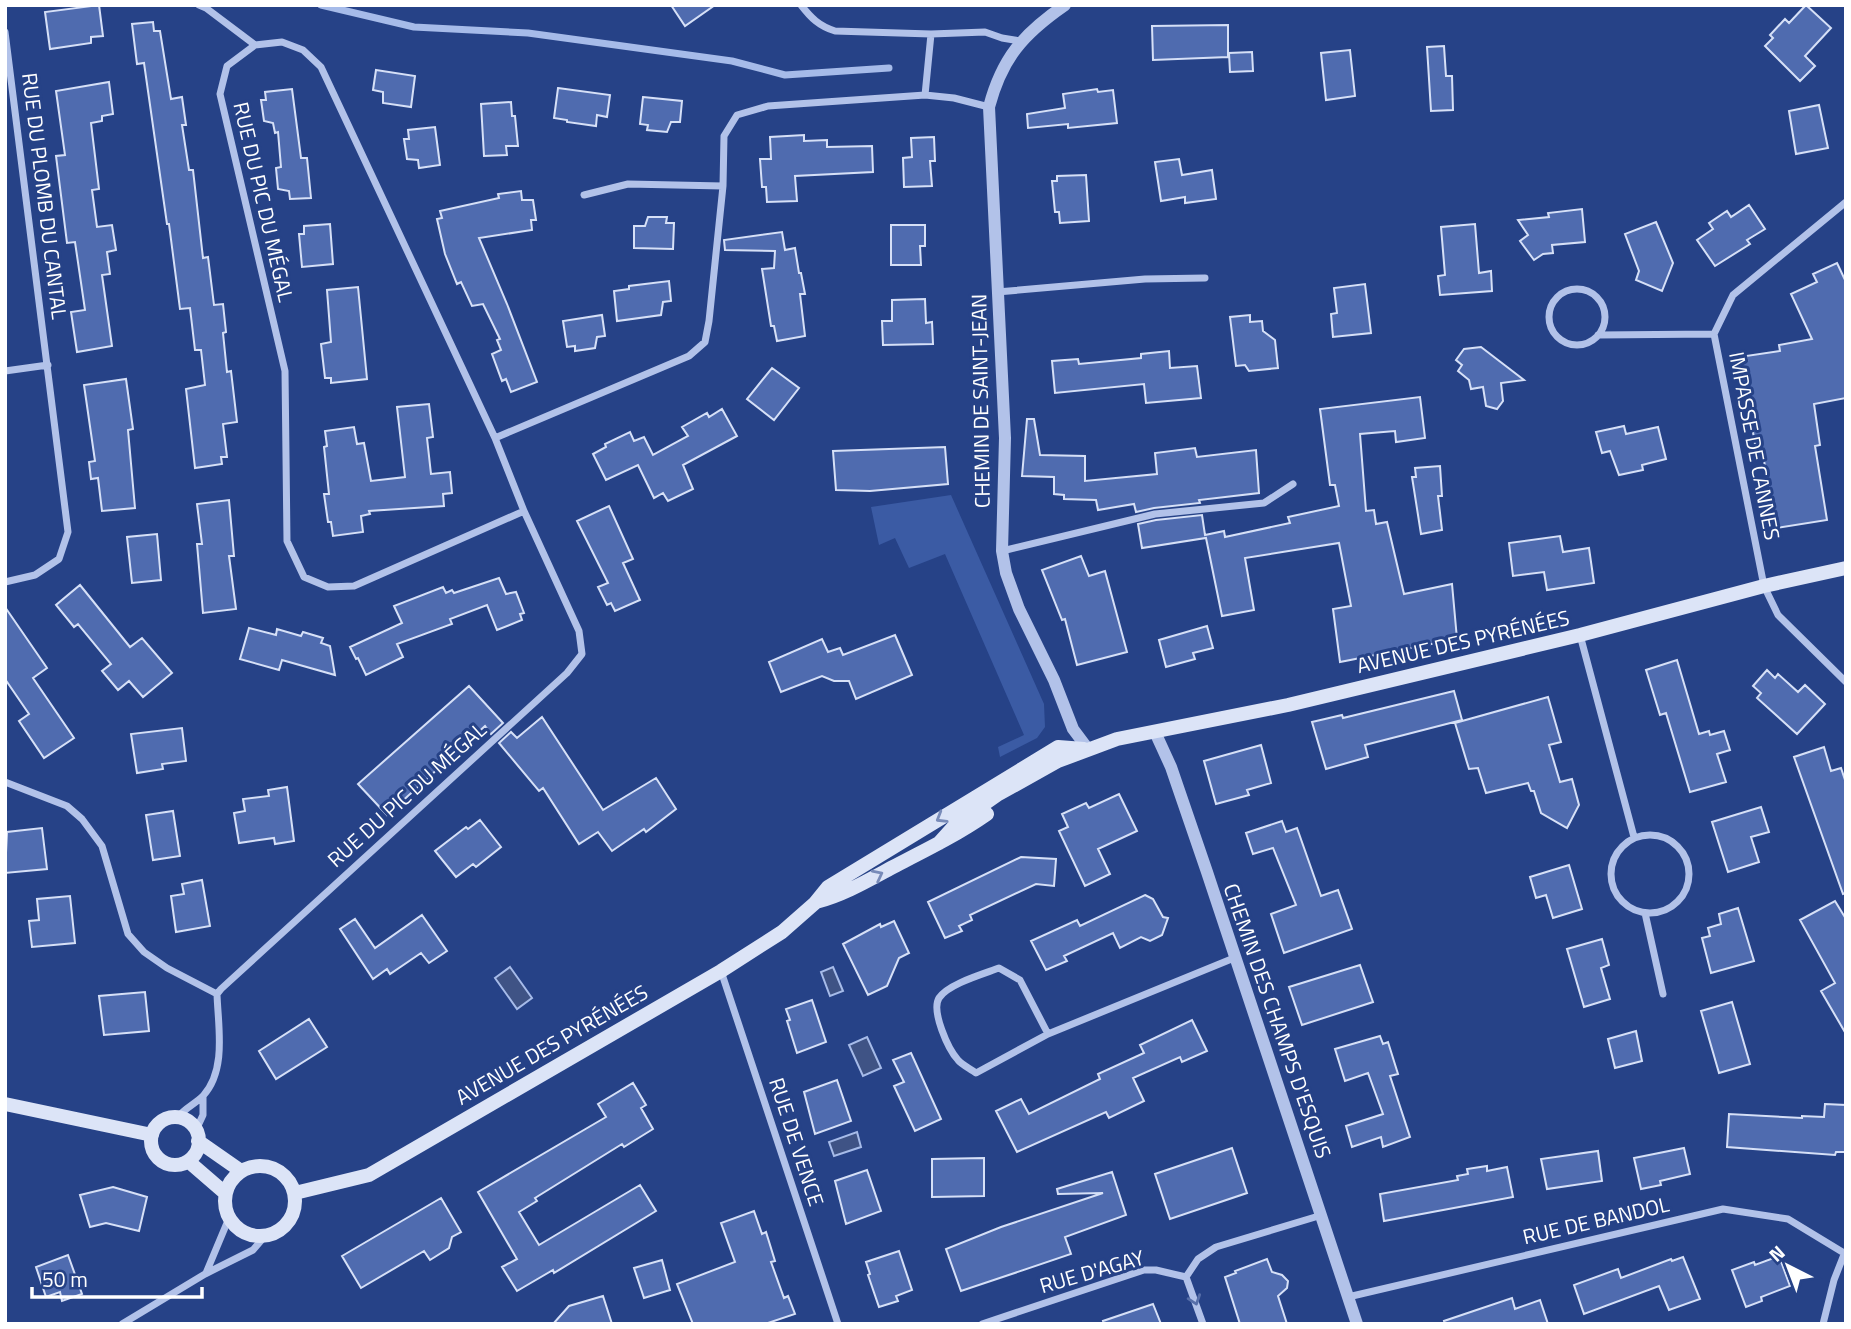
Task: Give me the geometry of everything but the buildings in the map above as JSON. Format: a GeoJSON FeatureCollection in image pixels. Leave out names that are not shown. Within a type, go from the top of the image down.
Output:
{"type":"FeatureCollection","features":[{"type":"Feature","properties":{"kind":"main road","name":"AVENUE DES PYRÉNÉES"},"geometry":{"type":"LineString","coordinates":[[295,1193],[369,1175],[721,971],[782,932],[816,903],[828,887],[996,790],[1088,749],[1117,739],[1288,705],[1846,568]]}},
{"type":"Feature","properties":{"kind":"main road","name":"AVENUE DES PYRÉNÉES"},"geometry":{"type":"LineString","coordinates":[[816,903],[834,897],[965,830],[1015,794],[1073,763],[1088,749]]}},
{"type":"Feature","properties":{"kind":"main road","name":"AVENUE DES PYRÉNÉES"},"geometry":{"type":"LineString","coordinates":[[939,843],[957,823],[996,790]]}},
{"type":"Feature","properties":{"kind":"main road"},"geometry":{"type":"LineString","coordinates":[[5,1104],[152,1136]]}},
{"type":"Feature","properties":{"kind":"main road"},"geometry":{"type":"LineString","coordinates":[[197,1136],[197,1149],[188,1161],[172,1164],[161,1160],[152,1147],[152,1136],[158,1123],[178,1117],[189,1122],[197,1136],[241,1171]]}},
{"type":"Feature","properties":{"kind":"main road"},"geometry":{"type":"LineString","coordinates":[[188,1161],[225,1193]]}},
{"type":"Feature","properties":{"kind":"main road"},"geometry":{"type":"LineString","coordinates":[[255,1165],[270,1166],[284,1174],[295,1193],[295,1208],[289,1221],[278,1231],[265,1236],[243,1232],[229,1218],[225,1206],[225,1193],[229,1182],[241,1171],[255,1165]]}},
{"type":"Feature","properties":{"kind":"street"},"geometry":{"type":"LineString","coordinates":[[199,5],[255,45]]}},
{"type":"Feature","properties":{"kind":"street"},"geometry":{"type":"LineString","coordinates":[[801,5],[822,27],[835,31],[931,34],[985,32],[1020,41]]}},
{"type":"Feature","properties":{"kind":"street","name":"CHEMIN DE SAINT-JEAN"},"geometry":{"type":"LineString","coordinates":[[1065,5],[1020,41],[995,83],[989,107],[1005,438],[1002,551],[1008,579],[1020,609],[1059,690],[1073,729],[1088,749]]}},
{"type":"Feature","properties":{"kind":"street","name":"RUE DU PLOMB DU CANTAL"},"geometry":{"type":"LineString","coordinates":[[5,32],[68,532],[59,559],[34,575],[5,582]]}},
{"type":"Feature","properties":{"kind":"street"},"geometry":{"type":"LineString","coordinates":[[925,95],[931,34]]}},
{"type":"Feature","properties":{"kind":"street","name":"RUE DU PIC DU MÉGAL"},"geometry":{"type":"LineString","coordinates":[[217,994],[567,673],[582,654],[579,631],[524,511],[495,438],[321,66],[303,50],[282,42],[255,45],[227,66],[220,94],[285,372],[287,541],[304,577],[328,587],[354,586],[524,511]]}},
{"type":"Feature","properties":{"kind":"street"},"geometry":{"type":"LineString","coordinates":[[495,438],[689,356],[705,342],[723,186],[724,136],[737,115],[768,106],[925,95],[954,98],[989,107]]}},
{"type":"Feature","properties":{"kind":"street"},"geometry":{"type":"LineString","coordinates":[[584,195],[628,184],[723,186]]}},
{"type":"Feature","properties":{"kind":"street","name":"IMPASSE DE CANNES"},"geometry":{"type":"LineString","coordinates":[[1846,202],[1733,295],[1714,334],[1764,586],[1777,615],[1846,682]]}},
{"type":"Feature","properties":{"kind":"street"},"geometry":{"type":"LineString","coordinates":[[998,292],[1145,279],[1205,278]]}},
{"type":"Feature","properties":{"kind":"street"},"geometry":{"type":"LineString","coordinates":[[1598,335],[1606,316],[1598,297],[1581,289],[1571,289],[1555,299],[1549,315],[1550,324],[1560,339],[1569,344],[1590,342],[1598,335],[1714,334]]}},
{"type":"Feature","properties":{"kind":"street"},"geometry":{"type":"LineString","coordinates":[[5,371],[48,365]]}},
{"type":"Feature","properties":{"kind":"street"},"geometry":{"type":"LineString","coordinates":[[1002,551],[1155,514],[1265,503],[1293,484]]}},
{"type":"Feature","properties":{"kind":"street"},"geometry":{"type":"LineString","coordinates":[[1580,635],[1634,837]]}},
{"type":"Feature","properties":{"kind":"street","name":"CHEMIN DES CHAMPS D'ESQUIS"},"geometry":{"type":"LineString","coordinates":[[1155,732],[1171,767],[1357,1324]]}},
{"type":"Feature","properties":{"kind":"street"},"geometry":{"type":"LineString","coordinates":[[5,782],[67,806],[82,819],[102,846],[128,934],[144,952],[167,968],[217,994],[219,1052],[214,1079],[203,1096],[178,1117]]}},
{"type":"Feature","properties":{"kind":"street"},"geometry":{"type":"LineString","coordinates":[[1652,835],[1672,842],[1682,851],[1689,872],[1688,885],[1683,896],[1674,905],[1659,913],[1645,913],[1628,907],[1618,897],[1611,878],[1619,849],[1634,837],[1652,835]]}},
{"type":"Feature","properties":{"kind":"street"},"geometry":{"type":"LineString","coordinates":[[1645,913],[1662,994]]}},
{"type":"Feature","properties":{"kind":"street"},"geometry":{"type":"LineString","coordinates":[[1048,1034],[1020,980],[999,968],[950,988],[939,998],[936,1010],[946,1040],[958,1061],[976,1073],[1048,1034],[1234,958]]}},
{"type":"Feature","properties":{"kind":"street","name":"RUE DE VENCE"},"geometry":{"type":"LineString","coordinates":[[721,971],[838,1324]]}},
{"type":"Feature","properties":{"kind":"street"},"geometry":{"type":"LineString","coordinates":[[197,1136],[203,1115],[203,1096]]}},
{"type":"Feature","properties":{"kind":"street","name":"RUE DE BANDOL"},"geometry":{"type":"LineString","coordinates":[[1348,1297],[1723,1209],[1788,1219],[1845,1252]]}},
{"type":"Feature","properties":{"kind":"street"},"geometry":{"type":"LineString","coordinates":[[1203,1324],[1186,1277],[1198,1259],[1216,1247],[1322,1215]]}},
{"type":"Feature","properties":{"kind":"street"},"geometry":{"type":"LineString","coordinates":[[205,1274],[229,1218]]}},
{"type":"Feature","properties":{"kind":"street"},"geometry":{"type":"LineString","coordinates":[[122,1324],[205,1274],[253,1250],[265,1236]]}},
{"type":"Feature","properties":{"kind":"street"},"geometry":{"type":"LineString","coordinates":[[1823,1324],[1834,1280],[1845,1252]]}},
{"type":"Feature","properties":{"kind":"street","name":"RUE D'AGAY"},"geometry":{"type":"LineString","coordinates":[[982,1324],[1144,1270],[1186,1277]]}},
{"type":"Feature","properties":{"kind":"shaded area"},"geometry":{"type":"Polygon","coordinates":[[[951,495],[1044,704],[1045,727],[1037,738],[1000,757],[998,747],[1024,735],[945,554],[909,568],[895,538],[879,545],[871,507],[951,495]]]}},
{"type":"Feature","properties":{"kind":"shaded area"},"geometry":{"type":"Polygon","coordinates":[[[510,967],[532,998],[517,1009],[495,978],[510,967]]]}},
{"type":"Feature","properties":{"kind":"shaded area"},"geometry":{"type":"Polygon","coordinates":[[[833,967],[843,991],[830,996],[821,972],[833,967]]]}},
{"type":"Feature","properties":{"kind":"shaded area"},"geometry":{"type":"Polygon","coordinates":[[[867,1037],[881,1068],[863,1076],[849,1045],[867,1037]]]}},
{"type":"Feature","properties":{"kind":"shaded area"},"geometry":{"type":"Polygon","coordinates":[[[857,1132],[861,1147],[834,1156],[829,1142],[857,1132]]]}},
{"type":"Feature","properties":{"kind":"waterway"},"geometry":{"type":"LineString","coordinates":[[321,5],[414,27],[528,33],[732,61],[785,75],[889,68]]}}]}
